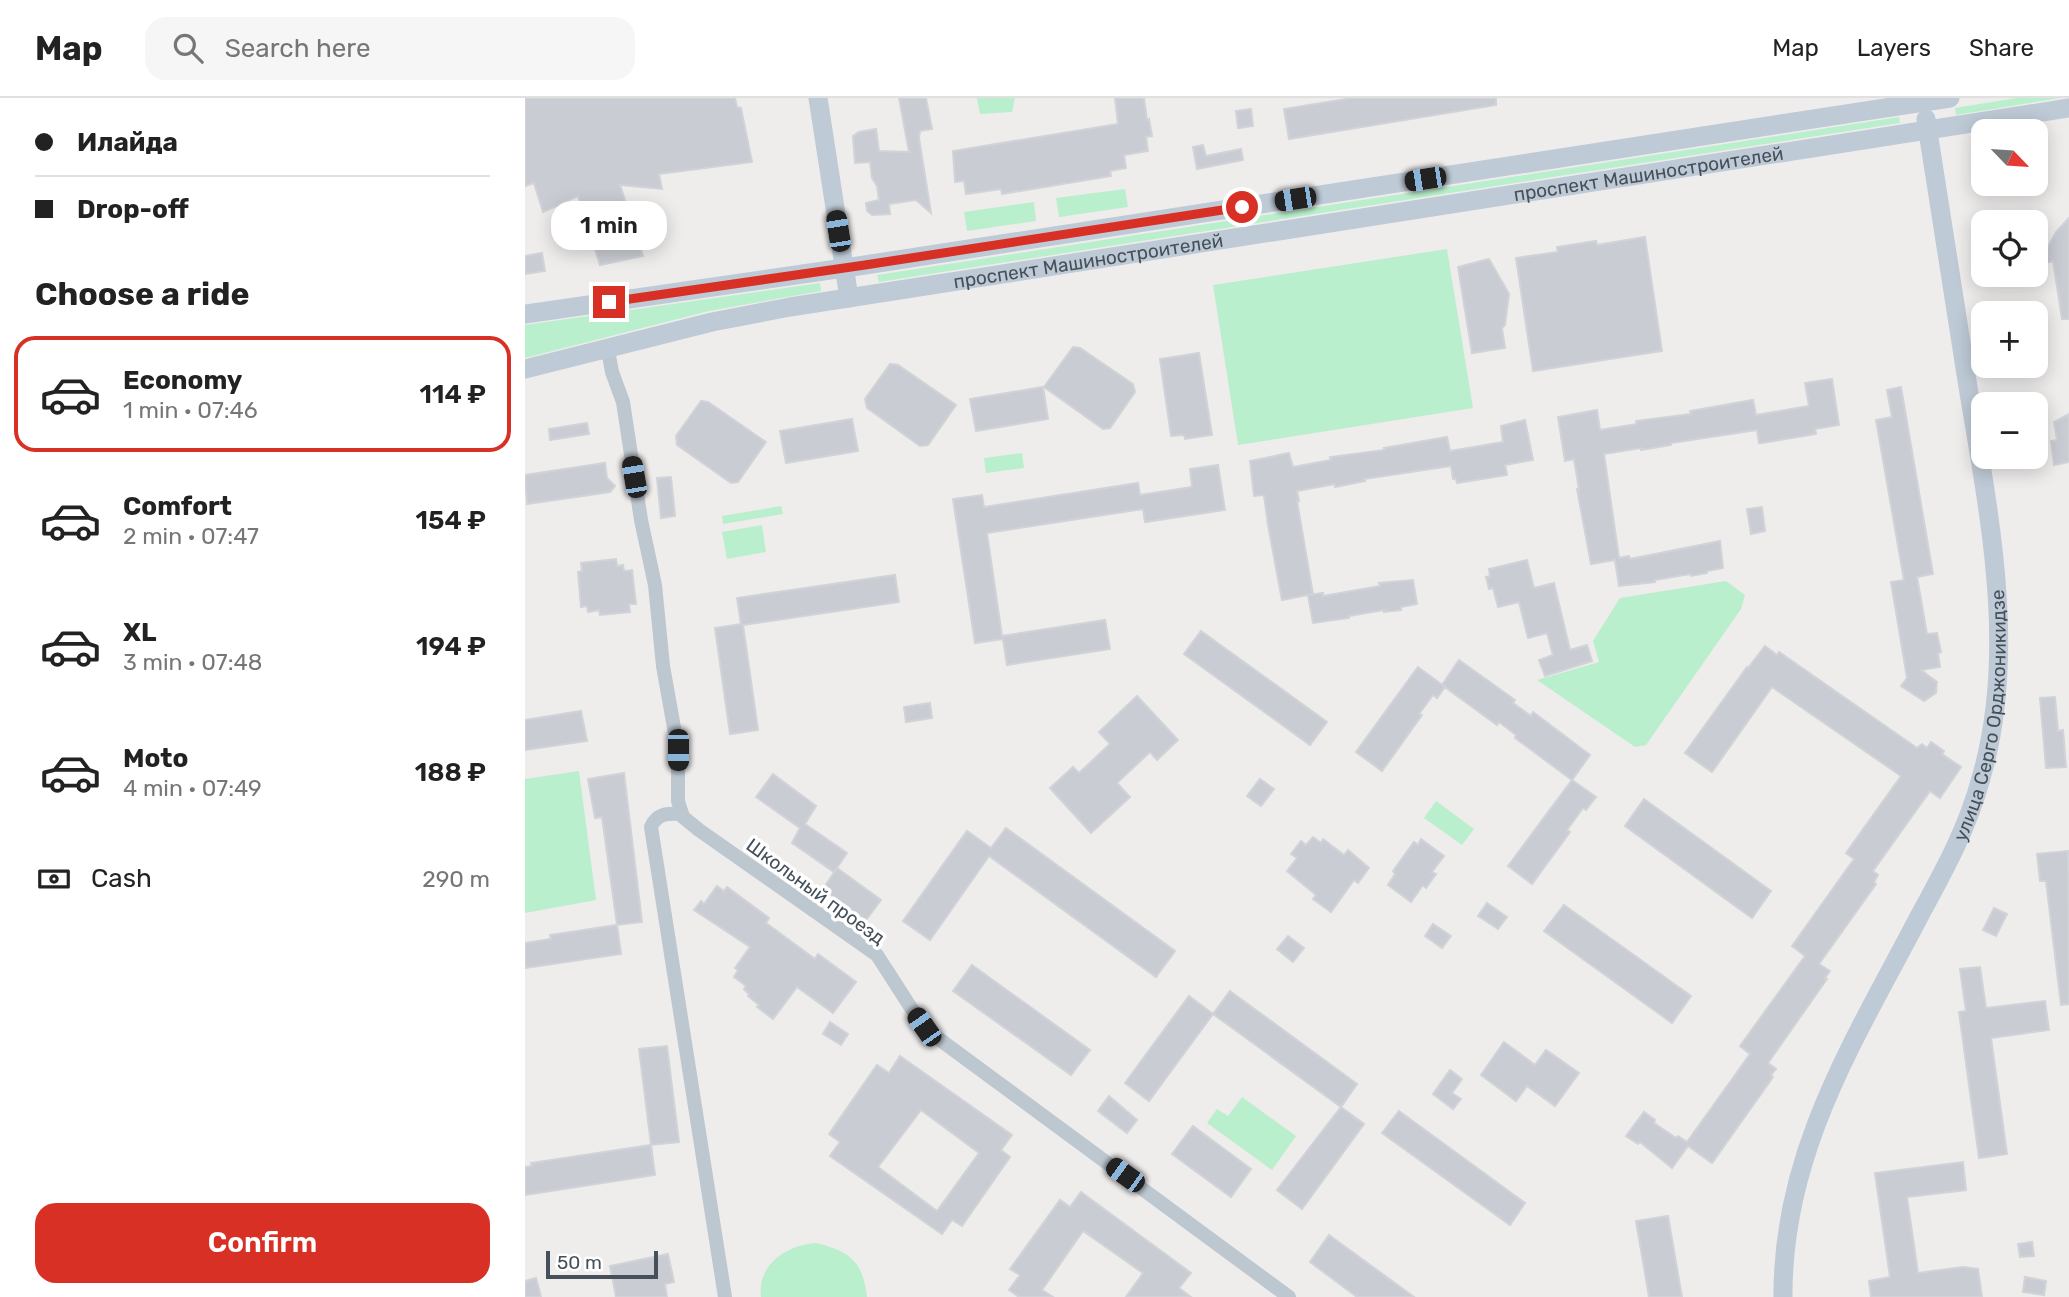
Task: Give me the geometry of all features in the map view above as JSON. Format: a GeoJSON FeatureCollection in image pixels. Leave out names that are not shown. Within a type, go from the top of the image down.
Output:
{"type":"FeatureCollection","features":[{"type":"Feature","properties":{"kind":"main road"},"geometry":{"type":"LineString","coordinates":[[818,98],[849,298]]}},
{"type":"Feature","properties":{"kind":"main road","name":"проспект Машиностроителей"},"geometry":{"type":"LineString","coordinates":[[525,314],[845,268],[1923,100],[1950,98]]}},
{"type":"Feature","properties":{"kind":"main road","name":"улица Серго Орджоникидзе"},"geometry":{"type":"LineString","coordinates":[[1783,1297],[1787,1220],[1804,1153],[1845,1059],[1963,832],[1982,777],[1993,726],[1997,687],[1997,628],[1991,538],[1923,100]]}},
{"type":"Feature","properties":{"kind":"main road","name":"проспект Машиностроителей"},"geometry":{"type":"LineString","coordinates":[[525,369],[712,322],[849,298],[2069,108]]}},
{"type":"Feature","properties":{"kind":"main road"},"geometry":{"type":"LineString","coordinates":[[710,288],[712,322]]}},
{"type":"Feature","properties":{"kind":"street"},"geometry":{"type":"LineString","coordinates":[[608,350],[612,372],[623,402],[641,520],[655,585],[663,666],[678,750],[678,801],[682,814],[663,814],[654,820],[651,827],[725,1297]]}},
{"type":"Feature","properties":{"kind":"street","name":"Школьный проезд"},"geometry":{"type":"LineString","coordinates":[[682,814],[699,831],[877,956],[924,1027],[1289,1297]]}},
{"type":"Feature","properties":{"kind":"green space"},"geometry":{"type":"Polygon","coordinates":[[[977,98],[1015,98],[1012,112],[980,114],[977,98]]]}},
{"type":"Feature","properties":{"kind":"green space"},"geometry":{"type":"Polygon","coordinates":[[[2017,98],[2060,98],[1956,115],[1955,108],[2017,98]]]}},
{"type":"Feature","properties":{"kind":"green space"},"geometry":{"type":"Polygon","coordinates":[[[1899,117],[1900,123],[879,282],[877,275],[1899,117]]]}},
{"type":"Feature","properties":{"kind":"green space"},"geometry":{"type":"Polygon","coordinates":[[[1125,189],[1128,207],[1059,217],[1056,198],[1125,189]]]}},
{"type":"Feature","properties":{"kind":"green space"},"geometry":{"type":"Polygon","coordinates":[[[1034,202],[1036,221],[967,231],[964,212],[1034,202]]]}},
{"type":"Feature","properties":{"kind":"green space"},"geometry":{"type":"Polygon","coordinates":[[[1447,249],[1473,408],[1238,445],[1213,285],[1447,249]]]}},
{"type":"Feature","properties":{"kind":"green space"},"geometry":{"type":"Polygon","coordinates":[[[820,283],[821,291],[709,311],[525,358],[525,325],[820,283]]]}},
{"type":"Feature","properties":{"kind":"green space"},"geometry":{"type":"Polygon","coordinates":[[[1022,453],[1024,468],[986,473],[984,458],[1022,453]]]}},
{"type":"Feature","properties":{"kind":"green space"},"geometry":{"type":"Polygon","coordinates":[[[781,506],[783,514],[723,524],[722,516],[781,506]]]}},
{"type":"Feature","properties":{"kind":"green space"},"geometry":{"type":"Polygon","coordinates":[[[762,525],[766,552],[727,559],[722,532],[762,525]]]}},
{"type":"Feature","properties":{"kind":"green space"},"geometry":{"type":"Polygon","coordinates":[[[1726,581],[1745,595],[1741,609],[1646,745],[1635,747],[1537,680],[1599,662],[1593,641],[1620,598],[1726,581]]]}},
{"type":"Feature","properties":{"kind":"green space"},"geometry":{"type":"Polygon","coordinates":[[[579,771],[596,900],[525,913],[525,779],[579,771]]]}},
{"type":"Feature","properties":{"kind":"green space"},"geometry":{"type":"Polygon","coordinates":[[[1436,801],[1474,829],[1462,845],[1424,818],[1436,801]]]}},
{"type":"Feature","properties":{"kind":"green space"},"geometry":{"type":"Polygon","coordinates":[[[1242,1097],[1296,1136],[1272,1170],[1207,1123],[1217,1109],[1228,1116],[1242,1097]]]}},
{"type":"Feature","properties":{"kind":"green space"},"geometry":{"type":"Polygon","coordinates":[[[816,1243],[838,1250],[853,1260],[862,1275],[867,1297],[761,1297],[764,1275],[776,1258],[795,1248],[816,1243]]]}},
{"type":"Feature","properties":{"kind":"building"},"geometry":{"type":"Polygon","coordinates":[[[525,98],[735,98],[737,107],[741,108],[752,162],[659,174],[662,189],[620,185],[643,256],[600,265],[578,196],[543,212],[534,183],[525,186],[525,98]]]}},
{"type":"Feature","properties":{"kind":"building"},"geometry":{"type":"Polygon","coordinates":[[[899,98],[926,98],[932,129],[920,131],[919,138],[931,213],[916,200],[889,204],[890,214],[872,215],[867,211],[866,203],[879,200],[877,186],[872,178],[870,162],[855,163],[853,136],[876,129],[879,151],[909,152],[899,98]]]}},
{"type":"Feature","properties":{"kind":"building"},"geometry":{"type":"Polygon","coordinates":[[[1115,98],[1144,98],[1152,136],[1146,137],[1148,151],[1124,155],[1126,168],[1110,171],[1111,176],[1002,194],[1001,189],[966,194],[964,181],[955,182],[953,151],[1118,124],[1115,98]]]}},
{"type":"Feature","properties":{"kind":"building"},"geometry":{"type":"Polygon","coordinates":[[[1352,98],[1496,98],[1496,105],[1289,139],[1284,109],[1352,98]]]}},
{"type":"Feature","properties":{"kind":"building"},"geometry":{"type":"Polygon","coordinates":[[[1251,109],[1253,126],[1238,128],[1236,111],[1251,109]]]}},
{"type":"Feature","properties":{"kind":"building"},"geometry":{"type":"Polygon","coordinates":[[[1203,145],[1206,156],[1241,149],[1243,160],[1197,169],[1193,147],[1203,145]]]}},
{"type":"Feature","properties":{"kind":"building"},"geometry":{"type":"Polygon","coordinates":[[[2069,218],[2069,319],[2062,319],[2053,261],[2048,262],[2048,247],[2056,232],[2069,218]]]}},
{"type":"Feature","properties":{"kind":"building"},"geometry":{"type":"Polygon","coordinates":[[[1645,237],[1662,351],[1533,371],[1516,258],[1558,252],[1557,247],[1596,241],[1597,245],[1645,237]]]}},
{"type":"Feature","properties":{"kind":"building"},"geometry":{"type":"Polygon","coordinates":[[[542,253],[545,271],[525,274],[525,256],[542,253]]]}},
{"type":"Feature","properties":{"kind":"building"},"geometry":{"type":"Polygon","coordinates":[[[1489,259],[1509,294],[1505,325],[1502,328],[1505,348],[1472,353],[1458,267],[1489,259]]]}},
{"type":"Feature","properties":{"kind":"building"},"geometry":{"type":"Polygon","coordinates":[[[1073,347],[1080,348],[1133,384],[1135,392],[1110,428],[1103,429],[1044,387],[1073,347]]]}},
{"type":"Feature","properties":{"kind":"building"},"geometry":{"type":"Polygon","coordinates":[[[1199,353],[1212,435],[1185,439],[1184,435],[1171,436],[1160,359],[1199,353]]]}},
{"type":"Feature","properties":{"kind":"building"},"geometry":{"type":"Polygon","coordinates":[[[890,364],[898,365],[956,405],[928,445],[920,446],[867,408],[865,399],[890,364]]]}},
{"type":"Feature","properties":{"kind":"building"},"geometry":{"type":"Polygon","coordinates":[[[1832,379],[1839,425],[1815,429],[1816,434],[1759,443],[1757,430],[1604,454],[1619,558],[1629,556],[1630,559],[1720,541],[1723,568],[1691,576],[1690,574],[1619,586],[1615,560],[1591,564],[1574,459],[1565,461],[1558,417],[1597,410],[1600,430],[1753,400],[1756,415],[1809,406],[1805,383],[1832,379]]]}},
{"type":"Feature","properties":{"kind":"building"},"geometry":{"type":"Polygon","coordinates":[[[1043,387],[1048,419],[976,431],[970,399],[1043,387]]]}},
{"type":"Feature","properties":{"kind":"building"},"geometry":{"type":"Polygon","coordinates":[[[1901,387],[1933,574],[1917,577],[1927,634],[1937,633],[1941,652],[1938,653],[1940,667],[1921,670],[1937,682],[1936,693],[1924,701],[1901,686],[1907,678],[1891,582],[1904,580],[1876,420],[1892,417],[1887,390],[1901,387]]]}},
{"type":"Feature","properties":{"kind":"building"},"geometry":{"type":"Polygon","coordinates":[[[701,401],[708,402],[766,442],[738,482],[731,483],[677,445],[676,436],[701,401]]]}},
{"type":"Feature","properties":{"kind":"building"},"geometry":{"type":"Polygon","coordinates":[[[2069,414],[2069,462],[2054,465],[2051,441],[2057,440],[2054,422],[2069,414]]]}},
{"type":"Feature","properties":{"kind":"building"},"geometry":{"type":"Polygon","coordinates":[[[852,419],[858,451],[786,463],[780,431],[852,419]]]}},
{"type":"Feature","properties":{"kind":"building"},"geometry":{"type":"Polygon","coordinates":[[[1525,420],[1533,460],[1505,465],[1507,475],[1457,483],[1456,479],[1453,479],[1451,466],[1364,479],[1365,481],[1335,487],[1335,484],[1297,491],[1313,594],[1282,600],[1264,495],[1254,496],[1250,461],[1289,453],[1293,467],[1331,460],[1330,457],[1385,450],[1384,448],[1447,437],[1450,451],[1503,442],[1501,426],[1525,420]]]}},
{"type":"Feature","properties":{"kind":"building"},"geometry":{"type":"Polygon","coordinates":[[[587,423],[589,434],[550,440],[549,429],[587,423]]]}},
{"type":"Feature","properties":{"kind":"building"},"geometry":{"type":"Polygon","coordinates":[[[605,463],[607,478],[615,486],[610,492],[527,504],[525,475],[605,463]]]}},
{"type":"Feature","properties":{"kind":"building"},"geometry":{"type":"Polygon","coordinates":[[[1218,465],[1225,510],[1145,522],[1143,509],[987,533],[1002,636],[1105,620],[1110,649],[1007,665],[1003,639],[975,643],[953,499],[982,495],[984,507],[1138,483],[1140,495],[1192,487],[1190,469],[1218,465]]]}},
{"type":"Feature","properties":{"kind":"building"},"geometry":{"type":"Polygon","coordinates":[[[671,477],[675,516],[661,518],[657,478],[671,477]]]}},
{"type":"Feature","properties":{"kind":"building"},"geometry":{"type":"Polygon","coordinates":[[[1762,507],[1765,531],[1751,534],[1747,509],[1762,507]]]}},
{"type":"Feature","properties":{"kind":"building"},"geometry":{"type":"Polygon","coordinates":[[[616,559],[617,566],[623,565],[624,571],[632,570],[636,604],[629,604],[630,612],[600,615],[599,610],[588,612],[587,606],[581,607],[578,572],[582,571],[581,563],[616,559]]]}},
{"type":"Feature","properties":{"kind":"building"},"geometry":{"type":"Polygon","coordinates":[[[1527,560],[1534,588],[1554,583],[1570,650],[1587,645],[1592,661],[1545,676],[1539,660],[1553,655],[1547,633],[1528,638],[1519,602],[1498,607],[1493,588],[1489,589],[1486,577],[1490,576],[1489,569],[1527,560]]]}},
{"type":"Feature","properties":{"kind":"building"},"geometry":{"type":"Polygon","coordinates":[[[895,575],[899,602],[743,625],[758,730],[730,734],[715,628],[741,624],[737,598],[895,575]]]}},
{"type":"Feature","properties":{"kind":"building"},"geometry":{"type":"Polygon","coordinates":[[[1413,580],[1417,604],[1401,607],[1401,610],[1384,610],[1313,623],[1308,595],[1323,593],[1323,596],[1380,586],[1379,583],[1413,580]]]}},
{"type":"Feature","properties":{"kind":"building"},"geometry":{"type":"Polygon","coordinates":[[[1201,631],[1327,722],[1310,745],[1184,654],[1201,631]]]}},
{"type":"Feature","properties":{"kind":"building"},"geometry":{"type":"Polygon","coordinates":[[[1765,646],[1777,655],[1779,652],[1917,748],[1922,744],[1927,748],[1931,742],[1944,751],[1942,754],[1961,767],[1940,798],[1930,791],[1873,871],[1878,875],[1874,882],[1876,884],[1819,964],[1830,971],[1825,978],[1827,979],[1768,1063],[1776,1069],[1771,1075],[1773,1077],[1712,1163],[1688,1146],[1672,1168],[1640,1142],[1638,1144],[1626,1136],[1644,1112],[1655,1120],[1654,1123],[1687,1142],[1750,1054],[1740,1046],[1805,956],[1792,946],[1854,859],[1846,853],[1901,776],[1772,687],[1712,772],[1685,753],[1765,646]]]}},
{"type":"Feature","properties":{"kind":"building"},"geometry":{"type":"Polygon","coordinates":[[[1459,660],[1515,700],[1513,703],[1531,716],[1533,712],[1590,755],[1572,780],[1515,738],[1516,735],[1499,722],[1497,725],[1442,685],[1459,660]]]}},
{"type":"Feature","properties":{"kind":"building"},"geometry":{"type":"Polygon","coordinates":[[[1418,667],[1445,687],[1437,698],[1433,695],[1382,771],[1356,752],[1418,667]]]}},
{"type":"Feature","properties":{"kind":"building"},"geometry":{"type":"Polygon","coordinates":[[[1137,696],[1178,740],[1157,760],[1150,752],[1117,783],[1130,797],[1091,833],[1050,788],[1073,767],[1079,773],[1110,744],[1099,732],[1137,696]]]}},
{"type":"Feature","properties":{"kind":"building"},"geometry":{"type":"Polygon","coordinates":[[[2055,697],[2058,731],[2063,730],[2066,767],[2046,768],[2040,698],[2055,697]]]}},
{"type":"Feature","properties":{"kind":"building"},"geometry":{"type":"Polygon","coordinates":[[[930,703],[932,718],[906,722],[904,707],[930,703]]]}},
{"type":"Feature","properties":{"kind":"building"},"geometry":{"type":"Polygon","coordinates":[[[581,711],[587,741],[525,750],[525,720],[581,711]]]}},
{"type":"Feature","properties":{"kind":"building"},"geometry":{"type":"Polygon","coordinates":[[[624,773],[642,922],[617,925],[602,817],[595,818],[588,779],[624,773]]]}},
{"type":"Feature","properties":{"kind":"building"},"geometry":{"type":"Polygon","coordinates":[[[773,774],[816,806],[805,824],[847,853],[834,872],[792,843],[800,828],[756,797],[773,774]]]}},
{"type":"Feature","properties":{"kind":"building"},"geometry":{"type":"Polygon","coordinates":[[[1260,779],[1274,789],[1261,806],[1247,796],[1260,779]]]}},
{"type":"Feature","properties":{"kind":"building"},"geometry":{"type":"Polygon","coordinates":[[[1572,780],[1596,797],[1586,810],[1583,808],[1567,830],[1570,832],[1532,884],[1508,866],[1572,780]]]}},
{"type":"Feature","properties":{"kind":"building"},"geometry":{"type":"Polygon","coordinates":[[[1644,799],[1771,891],[1752,918],[1625,826],[1644,799]]]}},
{"type":"Feature","properties":{"kind":"building"},"geometry":{"type":"Polygon","coordinates":[[[1006,828],[1175,951],[1156,977],[989,856],[930,940],[903,921],[967,831],[991,848],[1006,828]]]}},
{"type":"Feature","properties":{"kind":"building"},"geometry":{"type":"Polygon","coordinates":[[[1313,837],[1321,843],[1323,839],[1344,855],[1348,850],[1369,868],[1358,883],[1354,880],[1331,912],[1313,899],[1316,895],[1287,871],[1297,858],[1291,854],[1301,841],[1306,845],[1313,837]]]}},
{"type":"Feature","properties":{"kind":"building"},"geometry":{"type":"Polygon","coordinates":[[[1421,839],[1444,856],[1432,872],[1436,874],[1426,888],[1423,885],[1411,902],[1388,885],[1395,874],[1393,871],[1414,842],[1418,845],[1421,839]]]}},
{"type":"Feature","properties":{"kind":"building"},"geometry":{"type":"Polygon","coordinates":[[[2068,851],[2069,1004],[2061,1005],[2046,881],[2040,881],[2037,854],[2068,851]]]}},
{"type":"Feature","properties":{"kind":"building"},"geometry":{"type":"Polygon","coordinates":[[[837,868],[881,900],[866,920],[823,889],[837,868]]]}},
{"type":"Feature","properties":{"kind":"building"},"geometry":{"type":"Polygon","coordinates":[[[717,886],[724,891],[727,887],[769,918],[766,923],[815,959],[818,954],[856,982],[833,1013],[797,987],[773,1019],[757,1007],[759,1005],[744,989],[746,986],[734,977],[738,970],[735,968],[750,947],[694,910],[701,901],[704,904],[717,886]]]}},
{"type":"Feature","properties":{"kind":"building"},"geometry":{"type":"Polygon","coordinates":[[[1487,903],[1507,917],[1498,929],[1478,916],[1487,903]]]}},
{"type":"Feature","properties":{"kind":"building"},"geometry":{"type":"Polygon","coordinates":[[[1564,905],[1691,996],[1672,1023],[1544,931],[1564,905]]]}},
{"type":"Feature","properties":{"kind":"building"},"geometry":{"type":"Polygon","coordinates":[[[1994,908],[2007,914],[1996,936],[1983,930],[1994,908]]]}},
{"type":"Feature","properties":{"kind":"building"},"geometry":{"type":"Polygon","coordinates":[[[1433,924],[1451,936],[1442,948],[1425,936],[1433,924]]]}},
{"type":"Feature","properties":{"kind":"building"},"geometry":{"type":"Polygon","coordinates":[[[617,925],[621,954],[525,968],[525,943],[551,939],[550,935],[617,925]]]}},
{"type":"Feature","properties":{"kind":"building"},"geometry":{"type":"Polygon","coordinates":[[[1288,936],[1304,948],[1293,962],[1277,949],[1288,936]]]}},
{"type":"Feature","properties":{"kind":"building"},"geometry":{"type":"Polygon","coordinates":[[[972,965],[1090,1050],[1071,1075],[953,991],[972,965]]]}},
{"type":"Feature","properties":{"kind":"building"},"geometry":{"type":"Polygon","coordinates":[[[1980,967],[1986,1008],[2045,1001],[2049,1030],[1991,1038],[2007,1154],[1979,1158],[1959,1012],[1966,1011],[1960,969],[1980,967]]]}},
{"type":"Feature","properties":{"kind":"building"},"geometry":{"type":"Polygon","coordinates":[[[1230,991],[1357,1084],[1341,1107],[1213,1014],[1230,991]]]}},
{"type":"Feature","properties":{"kind":"building"},"geometry":{"type":"Polygon","coordinates":[[[1189,996],[1213,1014],[1149,1101],[1125,1083],[1189,996]]]}},
{"type":"Feature","properties":{"kind":"building"},"geometry":{"type":"Polygon","coordinates":[[[830,1022],[848,1034],[841,1045],[823,1034],[830,1022]]]}},
{"type":"Feature","properties":{"kind":"building"},"geometry":{"type":"Polygon","coordinates":[[[1504,1042],[1535,1065],[1546,1050],[1579,1073],[1555,1106],[1527,1086],[1516,1101],[1481,1075],[1504,1042]]]}},
{"type":"Feature","properties":{"kind":"building"},"geometry":{"type":"Polygon","coordinates":[[[667,1046],[679,1142],[651,1145],[639,1049],[667,1046]]]}},
{"type":"Feature","properties":{"kind":"building"},"geometry":{"type":"Polygon","coordinates":[[[900,1056],[1012,1135],[1001,1150],[1010,1157],[962,1226],[952,1220],[942,1234],[830,1156],[840,1142],[829,1134],[877,1065],[889,1073],[900,1056]],[[921,1110],[878,1167],[937,1211],[979,1153],[921,1110]]]}},
{"type":"Feature","properties":{"kind":"building"},"geometry":{"type":"Polygon","coordinates":[[[1450,1070],[1462,1079],[1452,1093],[1461,1099],[1453,1109],[1433,1094],[1450,1070]]]}},
{"type":"Feature","properties":{"kind":"building"},"geometry":{"type":"Polygon","coordinates":[[[1109,1096],[1137,1120],[1127,1133],[1098,1111],[1109,1096]]]}},
{"type":"Feature","properties":{"kind":"building"},"geometry":{"type":"Polygon","coordinates":[[[1341,1107],[1364,1124],[1302,1209],[1277,1190],[1341,1107]]]}},
{"type":"Feature","properties":{"kind":"building"},"geometry":{"type":"Polygon","coordinates":[[[1399,1111],[1525,1203],[1510,1225],[1382,1133],[1399,1111]]]}},
{"type":"Feature","properties":{"kind":"building"},"geometry":{"type":"Polygon","coordinates":[[[1193,1126],[1251,1169],[1231,1197],[1172,1154],[1193,1126]]]}},
{"type":"Feature","properties":{"kind":"building"},"geometry":{"type":"Polygon","coordinates":[[[651,1145],[655,1175],[525,1195],[525,1167],[532,1166],[531,1163],[651,1145]]]}},
{"type":"Feature","properties":{"kind":"building"},"geometry":{"type":"Polygon","coordinates":[[[1963,1162],[1966,1190],[1907,1197],[1918,1273],[1963,1267],[1978,1269],[1982,1297],[1871,1297],[1869,1281],[1890,1277],[1875,1173],[1963,1162]]]}},
{"type":"Feature","properties":{"kind":"building"},"geometry":{"type":"Polygon","coordinates":[[[1081,1192],[1191,1273],[1179,1288],[1191,1297],[1126,1297],[1143,1273],[1083,1231],[1042,1290],[1053,1297],[1019,1297],[1009,1290],[1020,1275],[1010,1269],[1060,1200],[1070,1207],[1081,1192]]]}},
{"type":"Feature","properties":{"kind":"building"},"geometry":{"type":"Polygon","coordinates":[[[1668,1216],[1682,1297],[1649,1297],[1636,1221],[1668,1216]]]}},
{"type":"Feature","properties":{"kind":"building"},"geometry":{"type":"Polygon","coordinates":[[[1329,1235],[1414,1297],[1357,1297],[1310,1262],[1329,1235]]]}},
{"type":"Feature","properties":{"kind":"building"},"geometry":{"type":"Polygon","coordinates":[[[2032,1242],[2034,1256],[2020,1257],[2018,1244],[2032,1242]]]}},
{"type":"Feature","properties":{"kind":"building"},"geometry":{"type":"Polygon","coordinates":[[[668,1254],[674,1282],[665,1284],[667,1297],[616,1297],[610,1266],[668,1254]]]}},
{"type":"Feature","properties":{"kind":"building"},"geometry":{"type":"Polygon","coordinates":[[[2025,1277],[2046,1281],[2044,1295],[2023,1292],[2025,1277]]]}},
{"type":"Feature","properties":{"kind":"building"},"geometry":{"type":"Polygon","coordinates":[[[536,1278],[541,1297],[525,1297],[525,1281],[536,1278]]]}},
{"type":"Feature","properties":{"kind":"route"},"geometry":{"type":"LineString","coordinates":[[609,302],[1242,207]]}}]}
